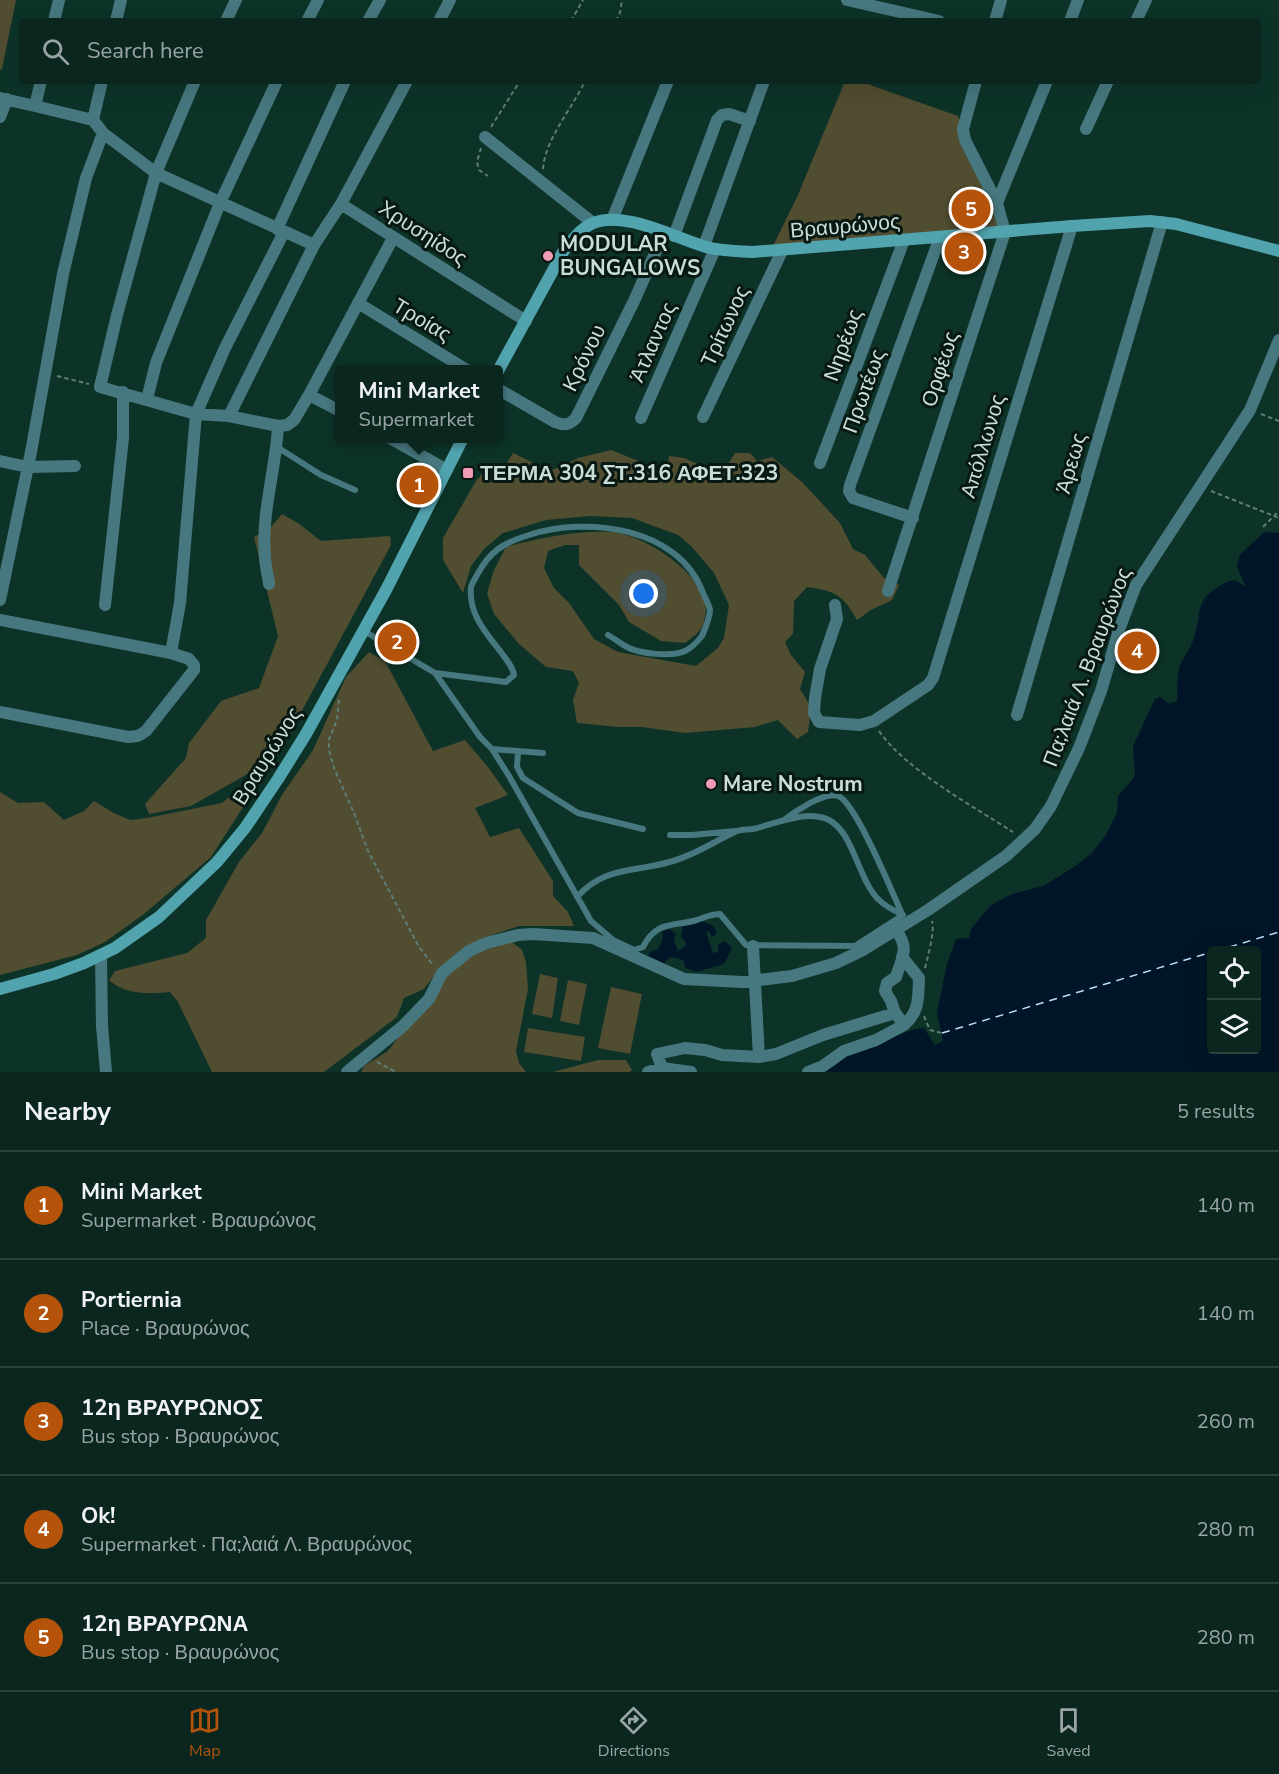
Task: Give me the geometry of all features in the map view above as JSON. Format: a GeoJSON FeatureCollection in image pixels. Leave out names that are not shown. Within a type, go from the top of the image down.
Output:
{"type":"FeatureCollection","features":[{"type":"Feature","properties":{"kind":"main road","name":"Βραυρώνος"},"geometry":{"type":"LineString","coordinates":[[593,223],[612,220],[628,222],[709,247],[752,252],[1072,225],[1162,222],[1206,231],[1279,251]]}},
{"type":"Feature","properties":{"kind":"main road"},"geometry":{"type":"LineString","coordinates":[[501,365],[563,252],[574,237],[593,223]]}},
{"type":"Feature","properties":{"kind":"main road","name":"Βραυρώνος"},"geometry":{"type":"LineString","coordinates":[[0,988],[54,974],[101,956],[131,939],[159,917],[218,862],[245,828],[278,779],[334,684],[409,547],[460,443]]}},
{"type":"Feature","properties":{"kind":"street"},"geometry":{"type":"LineString","coordinates":[[55,18],[59,0]]}},
{"type":"Feature","properties":{"kind":"street"},"geometry":{"type":"LineString","coordinates":[[117,18],[121,0]]}},
{"type":"Feature","properties":{"kind":"street"},"geometry":{"type":"LineString","coordinates":[[227,18],[236,0]]}},
{"type":"Feature","properties":{"kind":"street"},"geometry":{"type":"LineString","coordinates":[[309,18],[318,0]]}},
{"type":"Feature","properties":{"kind":"street"},"geometry":{"type":"LineString","coordinates":[[370,18],[380,0]]}},
{"type":"Feature","properties":{"kind":"street"},"geometry":{"type":"LineString","coordinates":[[441,18],[450,0]]}},
{"type":"Feature","properties":{"kind":"street"},"geometry":{"type":"LineString","coordinates":[[847,0],[926,18]]}},
{"type":"Feature","properties":{"kind":"street"},"geometry":{"type":"LineString","coordinates":[[996,18],[1001,0]]}},
{"type":"Feature","properties":{"kind":"street"},"geometry":{"type":"LineString","coordinates":[[1072,18],[1078,0]]}},
{"type":"Feature","properties":{"kind":"street"},"geometry":{"type":"LineString","coordinates":[[1137,18],[1146,0]]}},
{"type":"Feature","properties":{"kind":"street"},"geometry":{"type":"LineString","coordinates":[[35,106],[40,84]]}},
{"type":"Feature","properties":{"kind":"street"},"geometry":{"type":"LineString","coordinates":[[93,120],[101,84]]}},
{"type":"Feature","properties":{"kind":"street"},"geometry":{"type":"LineString","coordinates":[[194,84],[156,173],[100,387],[196,414],[229,416],[278,426],[287,425],[294,420],[309,395],[393,238]]}},
{"type":"Feature","properties":{"kind":"street"},"geometry":{"type":"LineString","coordinates":[[147,399],[156,363],[220,203],[276,84]]}},
{"type":"Feature","properties":{"kind":"street"},"geometry":{"type":"LineString","coordinates":[[171,653],[180,603],[196,414],[281,230],[344,84]]}},
{"type":"Feature","properties":{"kind":"street"},"geometry":{"type":"LineString","coordinates":[[229,416],[314,245],[341,204],[405,84]]}},
{"type":"Feature","properties":{"kind":"street"},"geometry":{"type":"LineString","coordinates":[[612,220],[667,84]]}},
{"type":"Feature","properties":{"kind":"street","name":"Άτλαντος"},"geometry":{"type":"LineString","coordinates":[[641,418],[709,247],[763,84]]}},
{"type":"Feature","properties":{"kind":"street"},"geometry":{"type":"LineString","coordinates":[[975,84],[963,129],[965,140],[997,203],[1005,232]]}},
{"type":"Feature","properties":{"kind":"street"},"geometry":{"type":"LineString","coordinates":[[997,203],[1046,84]]}},
{"type":"Feature","properties":{"kind":"street"},"geometry":{"type":"LineString","coordinates":[[1086,129],[1107,84]]}},
{"type":"Feature","properties":{"kind":"street"},"geometry":{"type":"LineString","coordinates":[[0,117],[4,99],[93,120],[103,133],[156,173],[314,245]]}},
{"type":"Feature","properties":{"kind":"street"},"geometry":{"type":"LineString","coordinates":[[669,235],[717,120],[722,115],[729,114],[750,121]]}},
{"type":"Feature","properties":{"kind":"street"},"geometry":{"type":"LineString","coordinates":[[0,600],[28,467],[63,274],[86,178],[103,133]]}},
{"type":"Feature","properties":{"kind":"street"},"geometry":{"type":"LineString","coordinates":[[485,137],[593,223]]}},
{"type":"Feature","properties":{"kind":"street","name":"Χρυσηίδος"},"geometry":{"type":"LineString","coordinates":[[341,204],[525,321]]}},
{"type":"Feature","properties":{"kind":"street","name":"Άρεως"},"geometry":{"type":"LineString","coordinates":[[1017,715],[1162,222]]}},
{"type":"Feature","properties":{"kind":"street","name":"Απόλλωνος"},"geometry":{"type":"LineString","coordinates":[[874,721],[915,695],[933,678],[1072,225]]}},
{"type":"Feature","properties":{"kind":"street","name":"Ορφέως"},"geometry":{"type":"LineString","coordinates":[[888,591],[1005,232]]}},
{"type":"Feature","properties":{"kind":"street","name":"Κρόνου"},"geometry":{"type":"LineString","coordinates":[[503,392],[555,422],[564,425],[571,424],[669,235]]}},
{"type":"Feature","properties":{"kind":"street","name":"Πρωτέως"},"geometry":{"type":"LineString","coordinates":[[913,518],[853,498],[849,491],[940,237]]}},
{"type":"Feature","properties":{"kind":"street","name":"Νηρέως"},"geometry":{"type":"LineString","coordinates":[[820,463],[904,240]]}},
{"type":"Feature","properties":{"kind":"street","name":"Τρίτωνος"},"geometry":{"type":"LineString","coordinates":[[703,417],[782,251]]}},
{"type":"Feature","properties":{"kind":"street","name":"Τροίας"},"geometry":{"type":"LineString","coordinates":[[358,303],[459,365]]}},
{"type":"Feature","properties":{"kind":"street","name":"Πα;λαιά Λ. Βραυρώνος"},"geometry":{"type":"LineString","coordinates":[[442,973],[469,951],[486,943],[518,935],[533,934],[593,938],[684,979],[753,981],[792,976],[836,963],[896,930],[906,918],[928,910],[1006,856],[1035,829],[1051,806],[1079,748],[1101,691],[1119,630],[1136,585],[1250,410],[1279,340]]}},
{"type":"Feature","properties":{"kind":"street"},"geometry":{"type":"LineString","coordinates":[[105,605],[123,438],[123,392]]}},
{"type":"Feature","properties":{"kind":"street"},"geometry":{"type":"LineString","coordinates":[[309,395],[335,409]]}},
{"type":"Feature","properties":{"kind":"street"},"geometry":{"type":"LineString","coordinates":[[269,584],[264,555],[278,426]]}},
{"type":"Feature","properties":{"kind":"street"},"geometry":{"type":"LineString","coordinates":[[399,443],[447,470]]}},
{"type":"Feature","properties":{"kind":"street"},"geometry":{"type":"LineString","coordinates":[[0,461],[28,467],[75,466]]}},
{"type":"Feature","properties":{"kind":"street"},"geometry":{"type":"LineString","coordinates":[[835,605],[837,619],[820,669],[814,713],[819,722],[827,724],[860,725],[874,721]]}},
{"type":"Feature","properties":{"kind":"street"},"geometry":{"type":"LineString","coordinates":[[0,620],[171,653],[189,660],[194,665],[194,670],[146,731],[138,736],[128,737],[0,712]]}},
{"type":"Feature","properties":{"kind":"street"},"geometry":{"type":"LineString","coordinates":[[896,930],[904,940],[905,947],[896,977],[887,983],[885,991],[894,1011],[904,1024]]}},
{"type":"Feature","properties":{"kind":"street"},"geometry":{"type":"LineString","coordinates":[[753,946],[753,981],[759,1057]]}},
{"type":"Feature","properties":{"kind":"street"},"geometry":{"type":"LineString","coordinates":[[101,956],[102,1026],[106,1072]]}},
{"type":"Feature","properties":{"kind":"street"},"geometry":{"type":"LineString","coordinates":[[808,1072],[823,1066],[844,1051],[876,1040],[913,1017],[916,1011],[919,978],[902,957]]}},
{"type":"Feature","properties":{"kind":"street"},"geometry":{"type":"LineString","coordinates":[[347,1072],[403,1026],[429,999],[442,973]]}},
{"type":"Feature","properties":{"kind":"street"},"geometry":{"type":"LineString","coordinates":[[662,1068],[657,1054],[685,1048],[722,1055],[759,1057],[776,1054],[823,1035],[895,1013],[894,1011]]}},
{"type":"Feature","properties":{"kind":"street"},"geometry":{"type":"LineString","coordinates":[[648,1072],[662,1068],[691,1072]]}},
{"type":"Feature","properties":{"kind":"lane"},"geometry":{"type":"LineString","coordinates":[[277,447],[321,475],[355,490]]}},
{"type":"Feature","properties":{"kind":"lane"},"geometry":{"type":"LineString","coordinates":[[364,631],[435,673],[506,682],[514,675],[510,664],[473,613],[471,586],[484,562],[500,546],[550,529],[574,527],[608,528],[631,532],[658,543],[685,562],[699,581],[710,610],[705,631],[698,642],[685,652],[660,654],[639,652],[608,635]]}},
{"type":"Feature","properties":{"kind":"lane"},"geometry":{"type":"LineString","coordinates":[[435,673],[473,728],[492,749],[591,921],[613,940],[634,950],[643,947],[647,938],[667,924],[696,920],[710,914],[720,914],[746,945],[855,946],[906,918]]}},
{"type":"Feature","properties":{"kind":"lane"},"geometry":{"type":"LineString","coordinates":[[492,749],[543,753]]}},
{"type":"Feature","properties":{"kind":"lane"},"geometry":{"type":"LineString","coordinates":[[518,752],[517,767],[523,778],[578,813],[644,829]]}},
{"type":"Feature","properties":{"kind":"lane"},"geometry":{"type":"LineString","coordinates":[[782,821],[798,809],[830,795],[838,795],[845,800],[857,817],[906,918]]}},
{"type":"Feature","properties":{"kind":"lane"},"geometry":{"type":"LineString","coordinates":[[670,835],[692,836],[737,831],[815,816],[829,820],[840,829],[879,900],[906,918]]}},
{"type":"Feature","properties":{"kind":"lane"},"geometry":{"type":"LineString","coordinates":[[577,897],[588,884],[598,879],[616,873],[673,862],[705,849],[737,831]]}},
{"type":"Feature","properties":{"kind":"path"},"geometry":{"type":"LineString","coordinates":[[573,18],[583,0]]}},
{"type":"Feature","properties":{"kind":"path"},"geometry":{"type":"LineString","coordinates":[[618,18],[622,0]]}},
{"type":"Feature","properties":{"kind":"path"},"geometry":{"type":"LineString","coordinates":[[546,187],[543,170],[544,157],[583,84]]}},
{"type":"Feature","properties":{"kind":"path"},"geometry":{"type":"LineString","coordinates":[[46,373],[100,387]]}},
{"type":"Feature","properties":{"kind":"path"},"geometry":{"type":"LineString","coordinates":[[1250,410],[1279,421]]}},
{"type":"Feature","properties":{"kind":"path"},"geometry":{"type":"LineString","coordinates":[[1200,487],[1277,517]]}},
{"type":"Feature","properties":{"kind":"path"},"geometry":{"type":"LineString","coordinates":[[1263,527],[1277,517],[1279,511]]}},
{"type":"Feature","properties":{"kind":"path"},"geometry":{"type":"LineString","coordinates":[[334,684],[339,696],[337,720],[329,739],[329,750],[334,768],[368,851],[389,892],[426,958],[442,973]]}},
{"type":"Feature","properties":{"kind":"path"},"geometry":{"type":"LineString","coordinates":[[874,721],[880,734],[905,759],[966,802],[1026,839]]}},
{"type":"Feature","properties":{"kind":"path"},"geometry":{"type":"LineString","coordinates":[[919,978],[925,972],[929,943],[934,929],[928,910]]}},
{"type":"Feature","properties":{"kind":"path"},"geometry":{"type":"LineString","coordinates":[[916,1011],[923,1015],[930,1030],[942,1033]]}},
{"type":"Feature","properties":{"kind":"path"},"geometry":{"type":"LineString","coordinates":[[368,1055],[396,1072]]}},
{"type":"Feature","properties":{"kind":"shaded area"},"geometry":{"type":"Polygon","coordinates":[[[0,0],[16,0],[0,70],[0,0]]]}},
{"type":"Feature","properties":{"kind":"shaded area"},"geometry":{"type":"Polygon","coordinates":[[[844,84],[867,84],[958,116],[1005,232],[770,252],[798,195],[844,84]]]}},
{"type":"Feature","properties":{"kind":"shaded area"},"geometry":{"type":"Polygon","coordinates":[[[611,450],[666,475],[669,456],[684,458],[722,474],[735,453],[750,453],[757,461],[772,457],[802,482],[840,523],[853,549],[865,555],[884,578],[899,585],[892,600],[857,620],[843,600],[825,590],[807,587],[794,601],[793,634],[785,642],[791,655],[805,672],[800,689],[811,707],[808,732],[797,739],[778,720],[755,727],[685,733],[642,727],[577,723],[573,700],[579,683],[573,671],[546,667],[519,644],[494,614],[487,593],[494,570],[506,547],[572,533],[624,534],[655,548],[670,558],[696,582],[706,609],[703,625],[697,634],[685,643],[661,641],[629,622],[619,605],[579,565],[579,545],[565,545],[548,551],[544,568],[554,588],[569,603],[594,639],[618,652],[696,666],[718,648],[724,638],[729,605],[714,573],[692,547],[678,535],[632,518],[590,516],[546,520],[503,533],[484,549],[471,566],[463,593],[443,560],[443,538],[476,481],[486,469],[505,466],[513,453],[550,471],[578,458],[611,450]]]}},
{"type":"Feature","properties":{"kind":"shaded area"},"geometry":{"type":"Polygon","coordinates":[[[282,514],[321,541],[390,536],[391,545],[283,746],[260,767],[191,806],[149,814],[145,804],[186,758],[189,743],[221,701],[259,688],[278,636],[254,537],[271,527],[282,514]]]}},
{"type":"Feature","properties":{"kind":"shaded area"},"geometry":{"type":"Polygon","coordinates":[[[369,652],[385,661],[433,751],[465,740],[488,767],[508,795],[475,808],[490,837],[519,828],[553,881],[553,896],[568,912],[574,926],[519,926],[486,937],[434,976],[424,989],[404,998],[397,1017],[324,1072],[212,1072],[178,1002],[170,992],[130,991],[109,980],[115,971],[187,953],[206,938],[206,920],[239,862],[262,833],[282,795],[313,750],[346,677],[369,652]]]}},
{"type":"Feature","properties":{"kind":"shaded area"},"geometry":{"type":"Polygon","coordinates":[[[255,776],[263,776],[211,857],[144,914],[105,942],[77,955],[0,975],[0,792],[18,803],[44,802],[64,820],[84,811],[94,801],[130,820],[222,803],[255,776]]]}},
{"type":"Feature","properties":{"kind":"shaded area"},"geometry":{"type":"Polygon","coordinates":[[[511,941],[522,950],[526,962],[528,989],[516,1051],[519,1063],[526,1072],[361,1072],[364,1066],[388,1051],[445,976],[469,954],[511,941]]]}},
{"type":"Feature","properties":{"kind":"shaded area"},"geometry":{"type":"Polygon","coordinates":[[[540,974],[558,978],[552,1018],[532,1014],[540,974]]]}},
{"type":"Feature","properties":{"kind":"shaded area"},"geometry":{"type":"Polygon","coordinates":[[[568,980],[587,984],[579,1025],[560,1021],[568,980]]]}},
{"type":"Feature","properties":{"kind":"shaded area"},"geometry":{"type":"Polygon","coordinates":[[[611,987],[642,994],[630,1054],[598,1048],[611,987]]]}},
{"type":"Feature","properties":{"kind":"shaded area"},"geometry":{"type":"Polygon","coordinates":[[[528,1028],[585,1037],[581,1061],[524,1052],[528,1028]]]}},
{"type":"Feature","properties":{"kind":"shaded area"},"geometry":{"type":"Polygon","coordinates":[[[598,1060],[626,1060],[632,1070],[629,1072],[553,1072],[598,1060]]]}},
{"type":"Feature","properties":{"kind":"water"},"geometry":{"type":"Polygon","coordinates":[[[1264,532],[1279,533],[1279,1072],[819,1072],[829,1061],[915,1029],[924,1028],[935,1045],[943,1041],[937,1013],[947,964],[956,939],[969,938],[971,929],[991,905],[1012,894],[1043,886],[1074,867],[1092,853],[1106,835],[1117,813],[1118,796],[1135,776],[1133,746],[1155,699],[1160,697],[1169,704],[1177,701],[1179,667],[1193,642],[1203,601],[1214,590],[1230,581],[1238,582],[1246,588],[1237,566],[1240,555],[1264,532]]]}},
{"type":"Feature","properties":{"kind":"water"},"geometry":{"type":"Polygon","coordinates":[[[702,921],[713,926],[717,933],[712,937],[709,931],[706,932],[713,953],[718,952],[718,945],[724,941],[732,948],[724,964],[696,972],[686,968],[683,960],[671,957],[665,961],[666,967],[652,962],[648,956],[650,952],[658,949],[663,938],[662,932],[669,929],[676,934],[674,941],[678,951],[686,946],[681,937],[683,926],[702,921]]]}},
{"type":"Feature","properties":{"kind":"ferry route"},"geometry":{"type":"LineString","coordinates":[[1233,946],[1279,932]]}},
{"type":"Feature","properties":{"kind":"ferry route"},"geometry":{"type":"LineString","coordinates":[[942,1033],[1207,954]]}},
{"type":"Feature","properties":{"kind":"place","name":"12η ΒΡΑΥΡΩΝΑ"},"geometry":{"type":"Point","coordinates":[971,209]}},
{"type":"Feature","properties":{"kind":"place","name":"12η ΒΡΑΥΡΩΝΟΣ"},"geometry":{"type":"Point","coordinates":[964,252]}},
{"type":"Feature","properties":{"kind":"place","name":"MODULAR BUNGALOWS"},"geometry":{"type":"Point","coordinates":[548,256]}},
{"type":"Feature","properties":{"kind":"place","name":"ΤΕΡΜΑ 304 ΣΤ.316 ΑΦΕΤ.323"},"geometry":{"type":"Point","coordinates":[468,473]}},
{"type":"Feature","properties":{"kind":"place","name":"Mini Market"},"geometry":{"type":"Point","coordinates":[419,485]}},
{"type":"Feature","properties":{"kind":"place","name":"Portiernia"},"geometry":{"type":"Point","coordinates":[397,642]}},
{"type":"Feature","properties":{"kind":"place","name":"Ok!"},"geometry":{"type":"Point","coordinates":[1137,651]}},
{"type":"Feature","properties":{"kind":"place","name":"Mare Nostrum"},"geometry":{"type":"Point","coordinates":[711,784]}}]}
